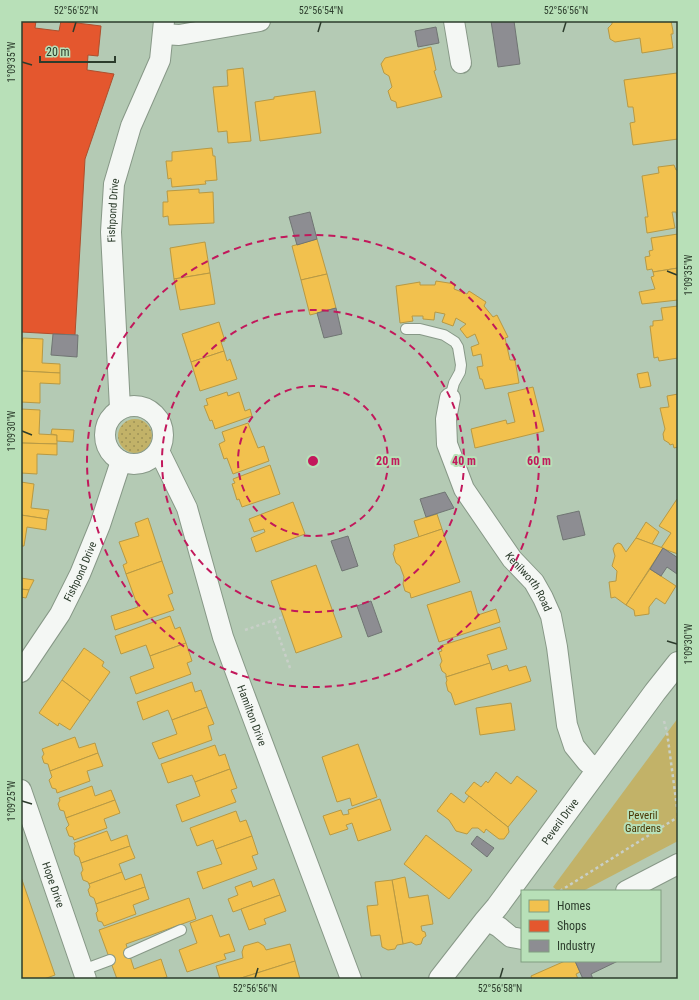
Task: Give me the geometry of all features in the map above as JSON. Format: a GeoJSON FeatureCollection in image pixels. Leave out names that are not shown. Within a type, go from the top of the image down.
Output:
{"type":"FeatureCollection","features":[{"type":"Feature","properties":{"kind":"street"},"geometry":{"type":"LineString","coordinates":[[163,27],[179,35],[260,21]]}},
{"type":"Feature","properties":{"kind":"street"},"geometry":{"type":"LineString","coordinates":[[454,21],[461,63]]}},
{"type":"Feature","properties":{"kind":"street","name":"Fishpond Drive"},"geometry":{"type":"LineString","coordinates":[[120,408],[111,232],[114,184],[131,126],[160,60],[163,27]]}},
{"type":"Feature","properties":{"kind":"street","name":"Kenilworth Road"},"geometry":{"type":"LineString","coordinates":[[450,398],[446,419],[447,444],[464,489],[512,559],[534,582],[543,598],[551,616],[557,647],[567,725],[574,746],[587,762],[597,770]]}},
{"type":"Feature","properties":{"kind":"street"},"geometry":{"type":"LineString","coordinates":[[137,405],[145,407],[153,411],[162,426],[164,434],[163,443],[159,451],[146,462],[129,464],[121,461],[110,452],[104,436],[105,428],[109,419],[120,408],[137,405]]}},
{"type":"Feature","properties":{"kind":"street","name":"Hamilton Drive"},"geometry":{"type":"LineString","coordinates":[[159,451],[187,508],[226,644],[351,979]]}},
{"type":"Feature","properties":{"kind":"street","name":"Fishpond Drive"},"geometry":{"type":"LineString","coordinates":[[21,672],[60,614],[80,574],[100,525],[121,461]]}},
{"type":"Feature","properties":{"kind":"street","name":"Peveril Drive"},"geometry":{"type":"LineString","coordinates":[[440,979],[497,906],[655,692],[678,664]]}},
{"type":"Feature","properties":{"kind":"street","name":"Hope Drive"},"geometry":{"type":"LineString","coordinates":[[21,790],[84,975]]}},
{"type":"Feature","properties":{"kind":"street"},"geometry":{"type":"LineString","coordinates":[[628,890],[678,864]]}},
{"type":"Feature","properties":{"kind":"street"},"geometry":{"type":"LineString","coordinates":[[486,920],[511,936],[521,939]]}},
{"type":"Feature","properties":{"kind":"lane"},"geometry":{"type":"LineString","coordinates":[[406,329],[420,329],[444,335],[455,342],[458,347],[461,365],[460,372],[454,383],[450,398]]}},
{"type":"Feature","properties":{"kind":"lane"},"geometry":{"type":"LineString","coordinates":[[129,953],[181,930]]}},
{"type":"Feature","properties":{"kind":"lane"},"geometry":{"type":"LineString","coordinates":[[84,975],[110,960]]}},
{"type":"Feature","properties":{"kind":"path"},"geometry":{"type":"LineString","coordinates":[[258,625],[283,617]]}},
{"type":"Feature","properties":{"kind":"path"},"geometry":{"type":"LineString","coordinates":[[273,620],[290,668]]}},
{"type":"Feature","properties":{"kind":"path"},"geometry":{"type":"LineString","coordinates":[[562,890],[678,816],[667,732],[655,692]]}},
{"type":"Feature","properties":{"kind":"green space"},"geometry":{"type":"Polygon","coordinates":[[[135,419],[147,424],[152,436],[147,448],[135,453],[123,448],[118,436],[123,424],[135,419]]]}},
{"type":"Feature","properties":{"kind":"green space","name":"Peveril Gardens"},"geometry":{"type":"Polygon","coordinates":[[[678,718],[678,841],[585,890],[557,890],[553,887],[678,718]]]}},
{"type":"Feature","properties":{"kind":"building: Homes"},"geometry":{"type":"Polygon","coordinates":[[[612,21],[671,21],[673,31],[673,34],[671,34],[673,48],[642,53],[640,38],[615,42],[610,39],[608,28],[612,24],[612,21]]]}},
{"type":"Feature","properties":{"kind":"building: Homes"},"geometry":{"type":"Polygon","coordinates":[[[431,47],[436,70],[434,71],[442,97],[397,108],[396,102],[391,100],[388,91],[392,87],[389,76],[384,73],[381,64],[385,58],[431,47]]]}},
{"type":"Feature","properties":{"kind":"building: Homes"},"geometry":{"type":"Polygon","coordinates":[[[243,68],[251,141],[228,143],[227,131],[218,132],[213,87],[228,86],[227,70],[243,68]]]}},
{"type":"Feature","properties":{"kind":"building: Homes"},"geometry":{"type":"Polygon","coordinates":[[[677,73],[678,139],[633,145],[630,123],[635,122],[633,107],[628,107],[624,80],[677,73]]]}},
{"type":"Feature","properties":{"kind":"building: Homes"},"geometry":{"type":"Polygon","coordinates":[[[315,91],[321,133],[260,141],[255,102],[274,99],[274,97],[315,91]]]}},
{"type":"Feature","properties":{"kind":"building: Homes"},"geometry":{"type":"Polygon","coordinates":[[[212,148],[213,156],[215,156],[217,180],[205,181],[206,184],[172,187],[171,178],[168,179],[166,161],[172,161],[172,152],[212,148]]]}},
{"type":"Feature","properties":{"kind":"building: Homes"},"geometry":{"type":"Polygon","coordinates":[[[674,165],[676,170],[678,170],[678,223],[676,212],[672,212],[675,228],[647,233],[645,217],[648,217],[642,176],[659,173],[658,167],[674,165]]]}},
{"type":"Feature","properties":{"kind":"building: Homes"},"geometry":{"type":"Polygon","coordinates":[[[199,189],[199,193],[213,192],[214,223],[169,225],[168,216],[163,217],[163,202],[168,202],[167,191],[199,189]]]}},
{"type":"Feature","properties":{"kind":"building: Homes"},"geometry":{"type":"Polygon","coordinates":[[[678,234],[678,268],[653,272],[652,269],[647,270],[645,257],[650,256],[649,251],[653,250],[651,238],[678,234]]]}},
{"type":"Feature","properties":{"kind":"building: Homes"},"geometry":{"type":"Polygon","coordinates":[[[317,239],[327,274],[301,280],[292,246],[317,239]]]}},
{"type":"Feature","properties":{"kind":"building: Homes"},"geometry":{"type":"Polygon","coordinates":[[[205,242],[210,273],[174,279],[170,248],[205,242]]]}},
{"type":"Feature","properties":{"kind":"building: Homes"},"geometry":{"type":"Polygon","coordinates":[[[678,268],[678,300],[642,304],[639,292],[655,289],[651,277],[654,276],[653,272],[678,268]]]}},
{"type":"Feature","properties":{"kind":"building: Homes"},"geometry":{"type":"Polygon","coordinates":[[[210,273],[215,304],[180,310],[174,279],[210,273]]]}},
{"type":"Feature","properties":{"kind":"building: Homes"},"geometry":{"type":"Polygon","coordinates":[[[327,274],[336,308],[310,315],[301,280],[327,274]]]}},
{"type":"Feature","properties":{"kind":"building: Homes"},"geometry":{"type":"Polygon","coordinates":[[[436,281],[455,284],[454,289],[467,294],[469,291],[486,302],[484,306],[493,317],[497,315],[508,337],[505,338],[510,360],[515,360],[519,383],[485,389],[482,379],[480,379],[477,367],[483,366],[481,354],[473,356],[471,347],[479,344],[475,334],[467,338],[460,329],[466,324],[456,318],[453,326],[442,322],[445,314],[435,312],[434,320],[423,319],[423,316],[412,316],[413,321],[400,323],[396,286],[420,282],[420,285],[435,285],[436,281]]]}},
{"type":"Feature","properties":{"kind":"building: Homes"},"geometry":{"type":"Polygon","coordinates":[[[678,306],[678,358],[659,361],[658,357],[654,358],[650,326],[653,326],[653,321],[663,320],[661,308],[678,306]]]}},
{"type":"Feature","properties":{"kind":"building: Homes"},"geometry":{"type":"Polygon","coordinates":[[[219,322],[225,341],[221,342],[224,351],[191,362],[182,334],[219,322]]]}},
{"type":"Feature","properties":{"kind":"building: Homes"},"geometry":{"type":"Polygon","coordinates":[[[23,338],[43,339],[42,363],[60,364],[60,373],[21,371],[21,347],[23,338]]]}},
{"type":"Feature","properties":{"kind":"building: Homes"},"geometry":{"type":"Polygon","coordinates":[[[224,351],[227,361],[230,359],[237,379],[200,391],[191,362],[224,351]]]}},
{"type":"Feature","properties":{"kind":"building: Homes"},"geometry":{"type":"Polygon","coordinates":[[[21,371],[60,373],[60,384],[40,383],[40,403],[21,402],[21,371]]]}},
{"type":"Feature","properties":{"kind":"building: Homes"},"geometry":{"type":"Polygon","coordinates":[[[648,372],[651,386],[640,388],[637,374],[648,372]]]}},
{"type":"Feature","properties":{"kind":"building: Homes"},"geometry":{"type":"Polygon","coordinates":[[[533,387],[544,431],[475,448],[471,429],[506,420],[507,424],[515,422],[508,393],[533,387]]]}},
{"type":"Feature","properties":{"kind":"building: Homes"},"geometry":{"type":"Polygon","coordinates":[[[227,392],[228,396],[239,392],[245,411],[250,409],[252,416],[215,429],[204,406],[208,405],[206,399],[227,392]]]}},
{"type":"Feature","properties":{"kind":"building: Homes"},"geometry":{"type":"Polygon","coordinates":[[[678,394],[678,447],[674,448],[673,444],[670,445],[664,440],[663,434],[665,429],[660,408],[669,407],[667,396],[678,394]]]}},
{"type":"Feature","properties":{"kind":"building: Homes"},"geometry":{"type":"Polygon","coordinates":[[[21,409],[40,410],[39,434],[57,435],[57,444],[21,443],[21,409]]]}},
{"type":"Feature","properties":{"kind":"building: Homes"},"geometry":{"type":"Polygon","coordinates":[[[248,423],[258,448],[264,446],[269,461],[233,474],[227,458],[224,459],[219,444],[225,441],[222,432],[248,423]]]}},
{"type":"Feature","properties":{"kind":"building: Homes"},"geometry":{"type":"Polygon","coordinates":[[[52,429],[74,430],[73,442],[57,441],[57,435],[51,434],[52,429]]]}},
{"type":"Feature","properties":{"kind":"building: Homes"},"geometry":{"type":"Polygon","coordinates":[[[21,443],[57,444],[57,455],[37,454],[37,474],[21,473],[21,443]]]}},
{"type":"Feature","properties":{"kind":"building: Homes"},"geometry":{"type":"Polygon","coordinates":[[[270,465],[280,494],[242,507],[239,499],[237,500],[232,484],[235,483],[233,479],[270,465]]]}},
{"type":"Feature","properties":{"kind":"building: Homes"},"geometry":{"type":"Polygon","coordinates":[[[21,482],[34,484],[31,508],[49,510],[47,519],[21,515],[21,482]]]}},
{"type":"Feature","properties":{"kind":"building: Homes"},"geometry":{"type":"Polygon","coordinates":[[[677,499],[678,554],[661,548],[671,533],[659,526],[677,499]]]}},
{"type":"Feature","properties":{"kind":"building: Homes"},"geometry":{"type":"Polygon","coordinates":[[[293,502],[305,534],[256,552],[251,538],[265,532],[264,529],[254,532],[249,519],[293,502]]]}},
{"type":"Feature","properties":{"kind":"building: Homes"},"geometry":{"type":"Polygon","coordinates":[[[437,514],[442,529],[419,537],[414,521],[437,514]]]}},
{"type":"Feature","properties":{"kind":"building: Homes"},"geometry":{"type":"Polygon","coordinates":[[[21,515],[47,519],[46,530],[27,527],[24,546],[21,546],[21,515]]]}},
{"type":"Feature","properties":{"kind":"building: Homes"},"geometry":{"type":"Polygon","coordinates":[[[148,518],[162,561],[126,574],[123,565],[127,563],[119,542],[139,536],[135,523],[148,518]]]}},
{"type":"Feature","properties":{"kind":"building: Homes"},"geometry":{"type":"Polygon","coordinates":[[[646,522],[659,532],[652,544],[636,538],[646,522]]]}},
{"type":"Feature","properties":{"kind":"building: Homes"},"geometry":{"type":"Polygon","coordinates":[[[442,529],[460,582],[411,598],[410,593],[405,591],[403,584],[404,577],[393,554],[395,549],[394,545],[442,529]]]}},
{"type":"Feature","properties":{"kind":"building: Homes"},"geometry":{"type":"Polygon","coordinates":[[[636,538],[663,548],[626,605],[615,597],[611,598],[609,582],[616,581],[617,571],[612,566],[615,556],[613,549],[618,543],[621,544],[626,552],[636,538]]]}},
{"type":"Feature","properties":{"kind":"building: Homes"},"geometry":{"type":"Polygon","coordinates":[[[162,561],[173,593],[168,595],[174,610],[115,630],[111,616],[138,607],[126,574],[162,561]]]}},
{"type":"Feature","properties":{"kind":"building: Homes"},"geometry":{"type":"Polygon","coordinates":[[[316,565],[342,637],[296,653],[271,581],[316,565]]]}},
{"type":"Feature","properties":{"kind":"building: Homes"},"geometry":{"type":"Polygon","coordinates":[[[650,569],[676,586],[665,604],[656,598],[649,607],[649,614],[635,616],[634,610],[626,605],[650,569]]]}},
{"type":"Feature","properties":{"kind":"building: Homes"},"geometry":{"type":"Polygon","coordinates":[[[21,578],[34,580],[29,590],[21,589],[21,578]]]}},
{"type":"Feature","properties":{"kind":"building: Homes"},"geometry":{"type":"Polygon","coordinates":[[[21,589],[29,590],[26,598],[21,597],[21,589]]]}},
{"type":"Feature","properties":{"kind":"building: Homes"},"geometry":{"type":"Polygon","coordinates":[[[471,591],[478,615],[496,609],[500,622],[439,642],[427,605],[471,591]]]}},
{"type":"Feature","properties":{"kind":"building: Homes"},"geometry":{"type":"Polygon","coordinates":[[[170,616],[175,629],[180,627],[186,643],[150,656],[146,645],[121,654],[115,636],[170,616]]]}},
{"type":"Feature","properties":{"kind":"building: Homes"},"geometry":{"type":"Polygon","coordinates":[[[500,627],[507,649],[487,655],[490,663],[446,677],[446,674],[442,671],[440,665],[442,661],[439,652],[442,651],[440,646],[500,627]]]}},
{"type":"Feature","properties":{"kind":"building: Homes"},"geometry":{"type":"Polygon","coordinates":[[[186,643],[192,661],[187,663],[191,674],[136,694],[130,677],[154,668],[150,656],[186,643]]]}},
{"type":"Feature","properties":{"kind":"building: Homes"},"geometry":{"type":"Polygon","coordinates":[[[84,648],[104,662],[102,666],[110,672],[90,701],[62,680],[84,648]]]}},
{"type":"Feature","properties":{"kind":"building: Homes"},"geometry":{"type":"Polygon","coordinates":[[[490,663],[492,670],[507,665],[509,671],[526,666],[531,681],[455,705],[451,693],[448,691],[446,677],[490,663]]]}},
{"type":"Feature","properties":{"kind":"building: Homes"},"geometry":{"type":"Polygon","coordinates":[[[62,680],[90,701],[70,730],[59,723],[58,726],[39,713],[62,680]]]}},
{"type":"Feature","properties":{"kind":"building: Homes"},"geometry":{"type":"Polygon","coordinates":[[[192,682],[195,692],[201,690],[207,707],[172,720],[168,710],[143,720],[137,702],[192,682]]]}},
{"type":"Feature","properties":{"kind":"building: Homes"},"geometry":{"type":"Polygon","coordinates":[[[511,703],[515,730],[480,735],[476,708],[511,703]]]}},
{"type":"Feature","properties":{"kind":"building: Homes"},"geometry":{"type":"Polygon","coordinates":[[[207,707],[214,724],[208,726],[212,740],[159,759],[152,743],[177,734],[172,720],[207,707]]]}},
{"type":"Feature","properties":{"kind":"building: Homes"},"geometry":{"type":"Polygon","coordinates":[[[75,737],[79,748],[95,743],[98,753],[50,771],[48,764],[44,763],[42,757],[44,754],[42,749],[75,737]]]}},
{"type":"Feature","properties":{"kind":"building: Homes"},"geometry":{"type":"Polygon","coordinates":[[[358,744],[377,797],[352,806],[350,798],[337,802],[322,757],[358,744]]]}},
{"type":"Feature","properties":{"kind":"building: Homes"},"geometry":{"type":"Polygon","coordinates":[[[215,745],[219,756],[225,754],[230,769],[195,782],[192,775],[168,783],[161,764],[215,745]]]}},
{"type":"Feature","properties":{"kind":"building: Homes"},"geometry":{"type":"Polygon","coordinates":[[[98,753],[103,766],[87,771],[90,781],[57,793],[56,789],[52,788],[49,780],[52,777],[50,771],[98,753]]]}},
{"type":"Feature","properties":{"kind":"building: Homes"},"geometry":{"type":"Polygon","coordinates":[[[230,769],[237,788],[231,790],[236,802],[182,822],[176,805],[200,796],[195,782],[230,769]]]}},
{"type":"Feature","properties":{"kind":"building: Homes"},"geometry":{"type":"Polygon","coordinates":[[[496,772],[511,784],[517,776],[537,791],[508,827],[465,793],[474,782],[481,787],[486,781],[488,783],[496,772]]]}},
{"type":"Feature","properties":{"kind":"building: Homes"},"geometry":{"type":"Polygon","coordinates":[[[92,786],[95,796],[111,790],[115,800],[66,818],[64,811],[60,810],[58,804],[60,800],[59,798],[92,786]]]}},
{"type":"Feature","properties":{"kind":"building: Homes"},"geometry":{"type":"Polygon","coordinates":[[[451,793],[464,803],[469,796],[508,827],[509,832],[504,839],[499,839],[486,829],[484,833],[478,828],[472,828],[467,834],[456,831],[449,820],[437,811],[451,793]]]}},
{"type":"Feature","properties":{"kind":"building: Homes"},"geometry":{"type":"Polygon","coordinates":[[[380,799],[391,830],[358,841],[352,823],[346,825],[348,829],[330,835],[323,816],[341,810],[343,815],[349,814],[348,810],[380,799]]]}},
{"type":"Feature","properties":{"kind":"building: Homes"},"geometry":{"type":"Polygon","coordinates":[[[115,800],[120,813],[104,819],[107,828],[74,840],[73,837],[69,836],[66,828],[69,825],[66,818],[115,800]]]}},
{"type":"Feature","properties":{"kind":"building: Homes"},"geometry":{"type":"Polygon","coordinates":[[[236,811],[240,822],[246,820],[252,836],[216,849],[213,840],[197,846],[190,828],[236,811]]]}},
{"type":"Feature","properties":{"kind":"building: Homes"},"geometry":{"type":"Polygon","coordinates":[[[107,831],[111,841],[127,835],[130,846],[81,863],[79,857],[75,855],[74,843],[107,831]]]}},
{"type":"Feature","properties":{"kind":"building: Homes"},"geometry":{"type":"Polygon","coordinates":[[[426,835],[472,870],[449,899],[404,864],[426,835]]]}},
{"type":"Feature","properties":{"kind":"building: Homes"},"geometry":{"type":"Polygon","coordinates":[[[252,836],[258,854],[252,856],[257,869],[203,889],[197,872],[222,864],[216,849],[252,836]]]}},
{"type":"Feature","properties":{"kind":"building: Homes"},"geometry":{"type":"Polygon","coordinates":[[[130,846],[135,858],[119,864],[122,872],[89,884],[83,880],[81,863],[130,846]]]}},
{"type":"Feature","properties":{"kind":"building: Homes"},"geometry":{"type":"Polygon","coordinates":[[[122,872],[125,880],[141,874],[145,887],[96,904],[94,898],[90,896],[88,890],[90,887],[89,884],[122,872]]]}},
{"type":"Feature","properties":{"kind":"building: Homes"},"geometry":{"type":"Polygon","coordinates":[[[21,877],[55,975],[44,979],[21,979],[21,877]]]}},
{"type":"Feature","properties":{"kind":"building: Homes"},"geometry":{"type":"Polygon","coordinates":[[[405,877],[409,898],[428,895],[433,924],[421,926],[422,931],[425,932],[426,936],[423,938],[421,944],[416,945],[411,942],[403,944],[392,880],[405,877]]]}},
{"type":"Feature","properties":{"kind":"building: Homes"},"geometry":{"type":"Polygon","coordinates":[[[274,879],[280,895],[233,912],[228,899],[238,895],[235,887],[251,881],[253,887],[274,879]]]}},
{"type":"Feature","properties":{"kind":"building: Homes"},"geometry":{"type":"Polygon","coordinates":[[[392,880],[403,944],[397,945],[395,949],[388,950],[382,947],[380,935],[371,936],[367,906],[378,905],[375,882],[392,880]]]}},
{"type":"Feature","properties":{"kind":"building: Homes"},"geometry":{"type":"Polygon","coordinates":[[[145,887],[149,899],[133,905],[136,914],[104,926],[102,922],[98,921],[96,904],[145,887]]]}},
{"type":"Feature","properties":{"kind":"building: Homes"},"geometry":{"type":"Polygon","coordinates":[[[280,895],[286,911],[264,919],[266,924],[249,930],[241,909],[280,895]]]}},
{"type":"Feature","properties":{"kind":"building: Homes"},"geometry":{"type":"Polygon","coordinates":[[[189,898],[196,919],[126,944],[134,969],[161,959],[167,977],[161,979],[117,979],[99,930],[189,898]]]}},
{"type":"Feature","properties":{"kind":"building: Homes"},"geometry":{"type":"Polygon","coordinates":[[[212,915],[220,937],[229,934],[235,951],[224,954],[226,959],[187,972],[179,950],[197,943],[190,923],[212,915]]]}},
{"type":"Feature","properties":{"kind":"building: Homes"},"geometry":{"type":"Polygon","coordinates":[[[258,942],[264,946],[266,950],[290,944],[295,961],[238,979],[220,979],[216,966],[243,958],[242,952],[244,946],[258,942]]]}},
{"type":"Feature","properties":{"kind":"building: Homes"},"geometry":{"type":"Polygon","coordinates":[[[295,961],[300,979],[238,979],[295,961]]]}},
{"type":"Feature","properties":{"kind":"building: Homes"},"geometry":{"type":"Polygon","coordinates":[[[563,962],[575,962],[580,972],[576,974],[578,979],[532,979],[531,976],[563,962]]]}},
{"type":"Feature","properties":{"kind":"building: Shops"},"geometry":{"type":"Polygon","coordinates":[[[21,21],[36,21],[35,28],[59,31],[61,21],[101,26],[98,56],[88,55],[87,70],[114,74],[85,159],[75,335],[21,332],[21,21]]]}},
{"type":"Feature","properties":{"kind":"building: Industry"},"geometry":{"type":"Polygon","coordinates":[[[491,21],[514,21],[520,64],[498,67],[491,21]]]}},
{"type":"Feature","properties":{"kind":"building: Industry"},"geometry":{"type":"Polygon","coordinates":[[[436,27],[439,43],[418,47],[415,31],[436,27]]]}},
{"type":"Feature","properties":{"kind":"building: Industry"},"geometry":{"type":"Polygon","coordinates":[[[310,212],[317,239],[297,245],[289,217],[310,212]]]}},
{"type":"Feature","properties":{"kind":"building: Industry"},"geometry":{"type":"Polygon","coordinates":[[[336,308],[342,334],[324,338],[317,313],[336,308]]]}},
{"type":"Feature","properties":{"kind":"building: Industry"},"geometry":{"type":"Polygon","coordinates":[[[53,334],[78,335],[77,357],[51,355],[53,334]]]}},
{"type":"Feature","properties":{"kind":"building: Industry"},"geometry":{"type":"Polygon","coordinates":[[[445,492],[454,508],[426,517],[420,499],[445,492]]]}},
{"type":"Feature","properties":{"kind":"building: Industry"},"geometry":{"type":"Polygon","coordinates":[[[579,511],[585,535],[563,540],[557,516],[579,511]]]}},
{"type":"Feature","properties":{"kind":"building: Industry"},"geometry":{"type":"Polygon","coordinates":[[[348,536],[358,566],[342,571],[331,541],[348,536]]]}},
{"type":"Feature","properties":{"kind":"building: Industry"},"geometry":{"type":"Polygon","coordinates":[[[663,548],[678,558],[677,574],[667,567],[661,576],[650,569],[663,548]]]}},
{"type":"Feature","properties":{"kind":"building: Industry"},"geometry":{"type":"Polygon","coordinates":[[[371,601],[382,632],[368,637],[357,606],[371,601]]]}},
{"type":"Feature","properties":{"kind":"building: Industry"},"geometry":{"type":"Polygon","coordinates":[[[477,836],[494,848],[487,857],[471,844],[477,836]]]}},
{"type":"Feature","properties":{"kind":"building: Industry"},"geometry":{"type":"Polygon","coordinates":[[[575,962],[616,962],[591,974],[593,979],[583,979],[575,962]]]}}]}
